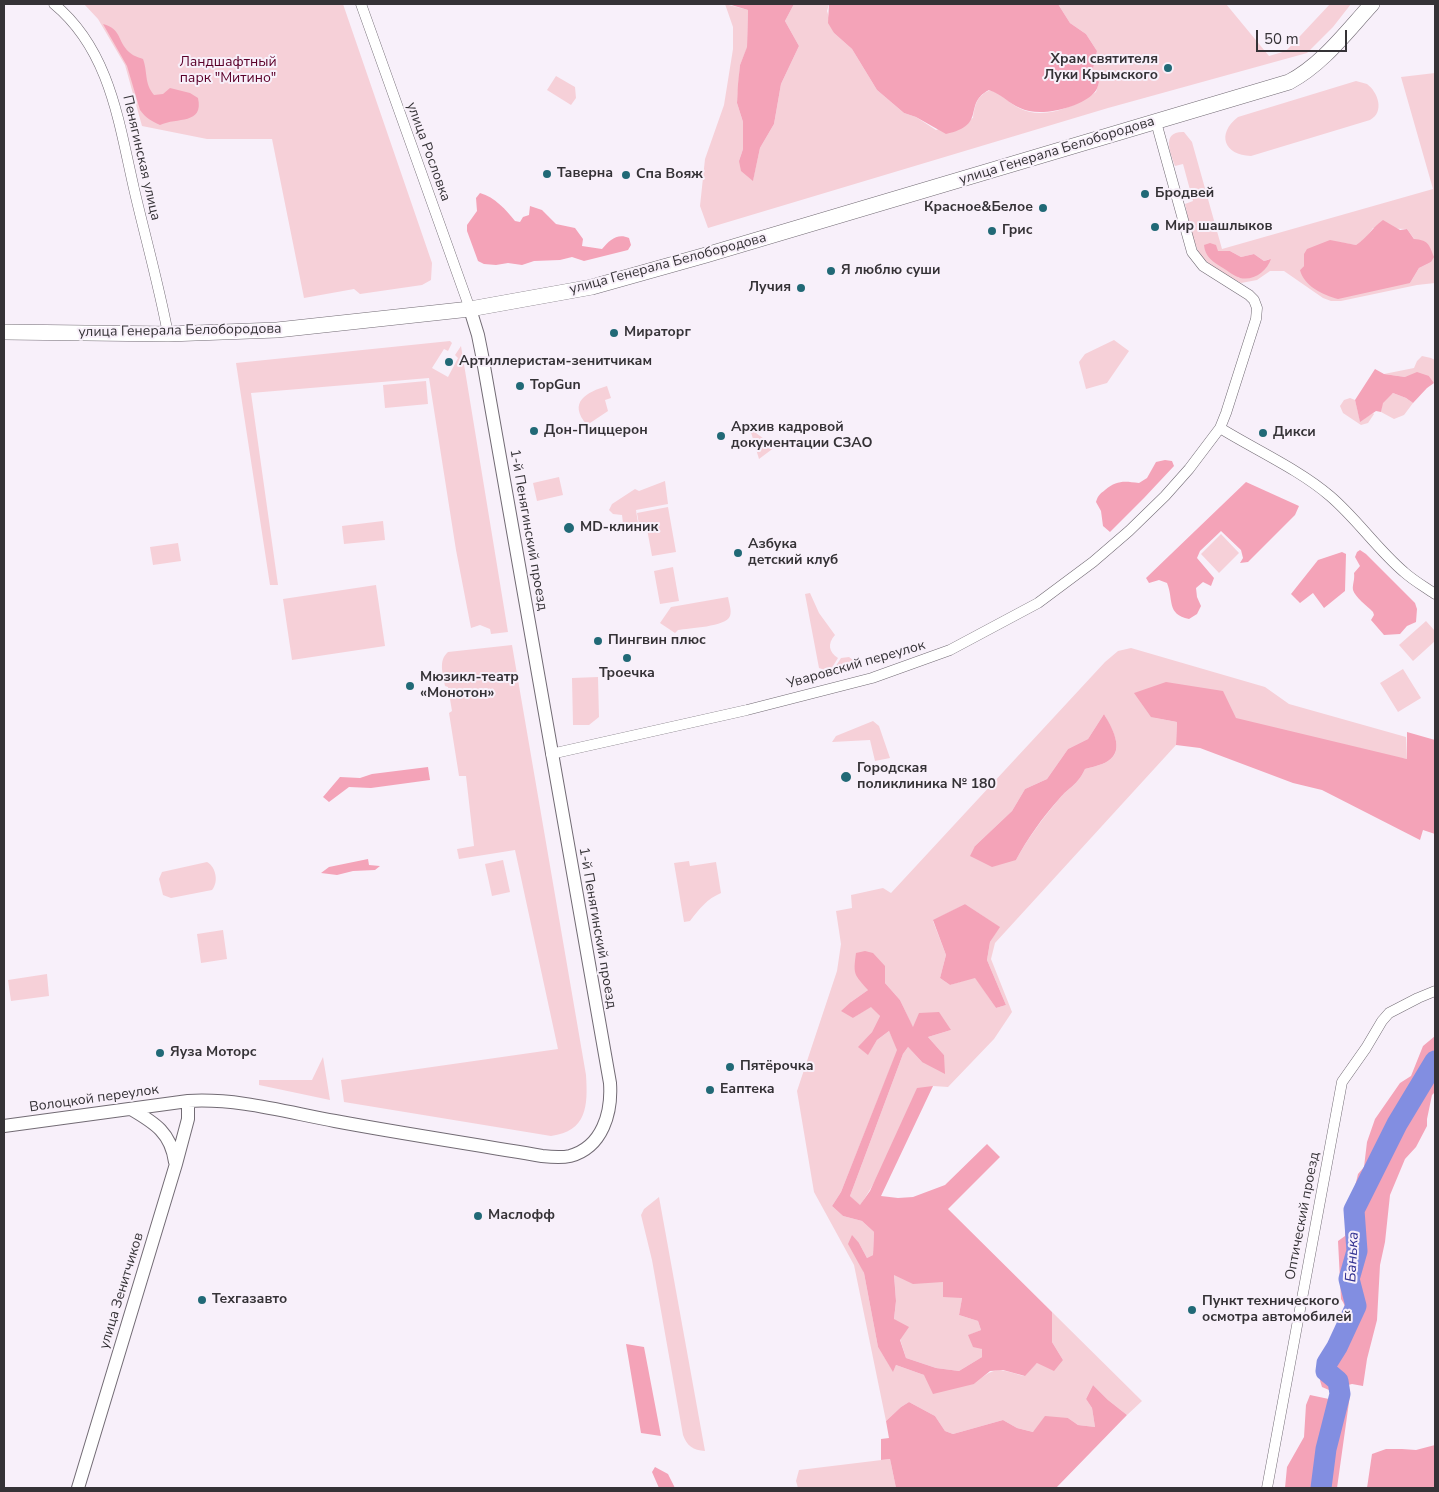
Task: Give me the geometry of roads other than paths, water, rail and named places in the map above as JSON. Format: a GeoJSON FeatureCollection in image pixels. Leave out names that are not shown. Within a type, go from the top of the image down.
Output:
{"type":"FeatureCollection","features":[{"type":"Feature","properties":{"kind":"main road","name":"улица Генерала Белобородова"},"geometry":{"type":"LineString","coordinates":[[4,332],[168,334],[277,330],[470,309],[592,287],[1289,82],[1309,69],[1330,50],[1372,4]]}},
{"type":"Feature","properties":{"kind":"street","name":"Пенягинская улица"},"geometry":{"type":"LineString","coordinates":[[54,4],[79,30],[96,54],[108,80],[168,334]]}},
{"type":"Feature","properties":{"kind":"street","name":"улица Рословка"},"geometry":{"type":"LineString","coordinates":[[362,4],[470,309]]}},
{"type":"Feature","properties":{"kind":"street","name":"Уваровский переулок"},"geometry":{"type":"LineString","coordinates":[[551,754],[747,710],[858,682],[950,650],[991,630],[1038,603],[1093,562],[1165,496],[1189,469],[1220,428],[1249,343],[1256,319],[1256,308],[1254,300],[1249,295],[1202,266],[1192,252],[1156,122]]}},
{"type":"Feature","properties":{"kind":"street","name":"1-й Пенягинский проезд"},"geometry":{"type":"LineString","coordinates":[[188,1101],[233,1101],[336,1121],[542,1156],[570,1156],[591,1145],[605,1124],[610,1111],[610,1083],[478,335],[470,309]]}},
{"type":"Feature","properties":{"kind":"street"},"geometry":{"type":"LineString","coordinates":[[1220,428],[1328,494],[1350,514],[1405,573],[1435,594]]}},
{"type":"Feature","properties":{"kind":"street","name":"Оптический проезд"},"geometry":{"type":"LineString","coordinates":[[1267,1488],[1342,1082],[1382,1021],[1390,1013],[1435,991]]}},
{"type":"Feature","properties":{"kind":"street","name":"Волоцкой переулок"},"geometry":{"type":"LineString","coordinates":[[4,1126],[188,1101]]}},
{"type":"Feature","properties":{"kind":"street","name":"улица Зенитчиков"},"geometry":{"type":"LineString","coordinates":[[78,1488],[176,1164],[188,1119],[188,1101]]}},
{"type":"Feature","properties":{"kind":"street"},"geometry":{"type":"LineString","coordinates":[[131,1109],[149,1119],[162,1130],[170,1141],[176,1164]]}},
{"type":"Feature","properties":{"kind":"waterway","name":"Банька"},"geometry":{"type":"LineString","coordinates":[[1321,1488],[1326,1449],[1340,1394],[1338,1381],[1326,1371],[1327,1363],[1337,1347],[1356,1306],[1349,1279],[1357,1251],[1354,1210],[1397,1124],[1435,1061]]}},
{"type":"Feature","properties":{"kind":"place","name":"Храм святителя Луки Крымского"},"geometry":{"type":"Point","coordinates":[1168,68]}},
{"type":"Feature","properties":{"kind":"place","name":"Таверна"},"geometry":{"type":"Point","coordinates":[547,174]}},
{"type":"Feature","properties":{"kind":"place","name":"Спа Вояж"},"geometry":{"type":"Point","coordinates":[626,175]}},
{"type":"Feature","properties":{"kind":"place","name":"Бродвей"},"geometry":{"type":"Point","coordinates":[1145,194]}},
{"type":"Feature","properties":{"kind":"place","name":"Красное&Белое"},"geometry":{"type":"Point","coordinates":[1043,208]}},
{"type":"Feature","properties":{"kind":"place","name":"Мир шашлыков"},"geometry":{"type":"Point","coordinates":[1155,227]}},
{"type":"Feature","properties":{"kind":"place","name":"Грис"},"geometry":{"type":"Point","coordinates":[992,231]}},
{"type":"Feature","properties":{"kind":"place","name":"Я люблю суши"},"geometry":{"type":"Point","coordinates":[831,271]}},
{"type":"Feature","properties":{"kind":"place","name":"Лучия"},"geometry":{"type":"Point","coordinates":[801,288]}},
{"type":"Feature","properties":{"kind":"place","name":"Мираторг"},"geometry":{"type":"Point","coordinates":[614,333]}},
{"type":"Feature","properties":{"kind":"place","name":"Артиллеристам-зенитчикам"},"geometry":{"type":"Point","coordinates":[449,362]}},
{"type":"Feature","properties":{"kind":"place","name":"TopGun"},"geometry":{"type":"Point","coordinates":[520,386]}},
{"type":"Feature","properties":{"kind":"place","name":"Дон-Пиццерон"},"geometry":{"type":"Point","coordinates":[534,431]}},
{"type":"Feature","properties":{"kind":"place","name":"Дикси"},"geometry":{"type":"Point","coordinates":[1263,433]}},
{"type":"Feature","properties":{"kind":"place","name":"Архив кадровой документации СЗАО"},"geometry":{"type":"Point","coordinates":[721,436]}},
{"type":"Feature","properties":{"kind":"place","name":"MD-клиник"},"geometry":{"type":"Point","coordinates":[569,528]}},
{"type":"Feature","properties":{"kind":"place","name":"Азбука детский клуб"},"geometry":{"type":"Point","coordinates":[738,553]}},
{"type":"Feature","properties":{"kind":"place","name":"Пингвин плюс"},"geometry":{"type":"Point","coordinates":[598,641]}},
{"type":"Feature","properties":{"kind":"place","name":"Троечка"},"geometry":{"type":"Point","coordinates":[627,658]}},
{"type":"Feature","properties":{"kind":"place","name":"Мюзикл-театр «Монотон»"},"geometry":{"type":"Point","coordinates":[410,686]}},
{"type":"Feature","properties":{"kind":"place","name":"Городская поликлиника № 180"},"geometry":{"type":"Point","coordinates":[846,777]}},
{"type":"Feature","properties":{"kind":"place","name":"Яуза Моторс"},"geometry":{"type":"Point","coordinates":[160,1053]}},
{"type":"Feature","properties":{"kind":"place","name":"Пятёрочка"},"geometry":{"type":"Point","coordinates":[730,1067]}},
{"type":"Feature","properties":{"kind":"place","name":"Еаптека"},"geometry":{"type":"Point","coordinates":[710,1090]}},
{"type":"Feature","properties":{"kind":"place","name":"Маслофф"},"geometry":{"type":"Point","coordinates":[478,1216]}},
{"type":"Feature","properties":{"kind":"place","name":"Техгазавто"},"geometry":{"type":"Point","coordinates":[202,1300]}},
{"type":"Feature","properties":{"kind":"place","name":"Пункт технического осмотра автомобилей"},"geometry":{"type":"Point","coordinates":[1192,1310]}},
{"type":"Feature","properties":{"kind":"park label","name":"Ландшафтный парк \"Митино\""},"geometry":{"type":"Point","coordinates":[228,72]}}]}
